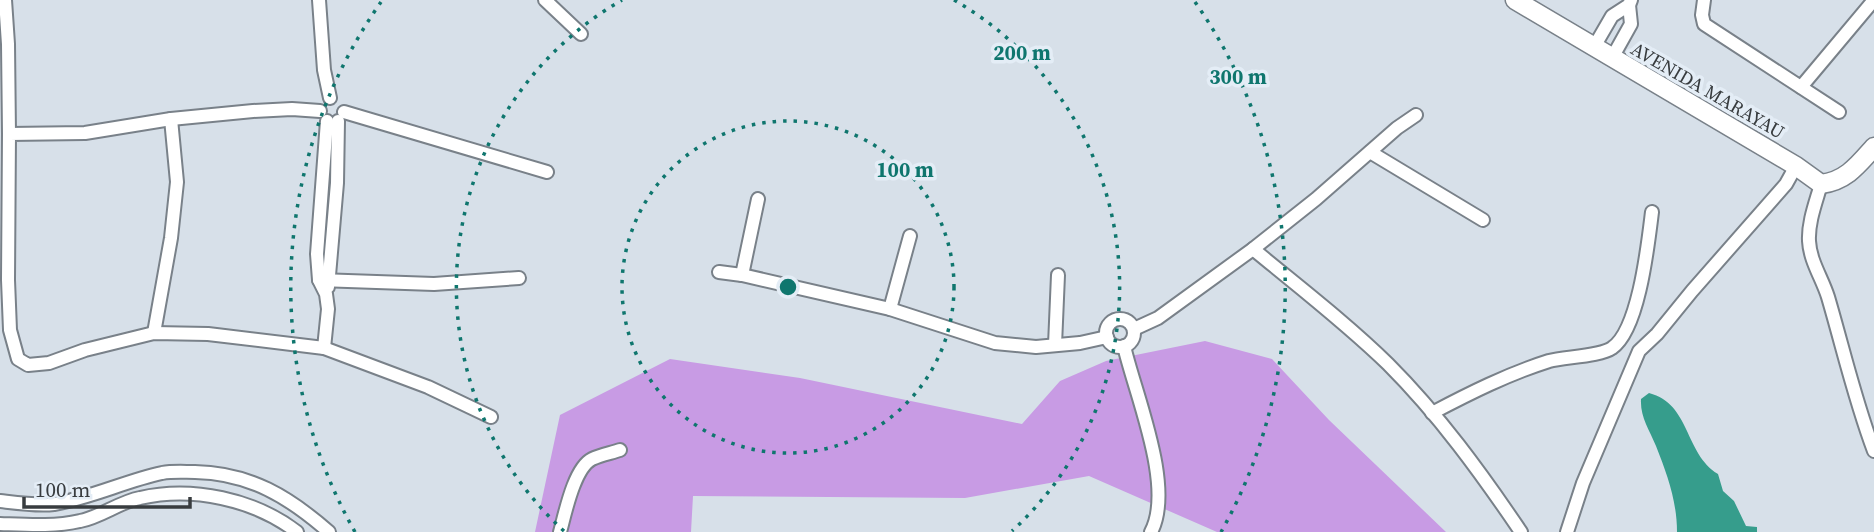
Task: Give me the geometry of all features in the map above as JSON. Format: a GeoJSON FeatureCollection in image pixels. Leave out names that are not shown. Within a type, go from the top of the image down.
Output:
{"type":"FeatureCollection","features":[{"type":"Feature","properties":{"kind":"street"},"geometry":{"type":"LineString","coordinates":[[5,0],[9,134],[4,279],[13,346],[18,359],[28,365],[49,363],[85,350],[154,333],[208,334],[324,348],[428,387],[491,417]]}},
{"type":"Feature","properties":{"kind":"street"},"geometry":{"type":"LineString","coordinates":[[319,0],[324,70],[330,98]]}},
{"type":"Feature","properties":{"kind":"street"},"geometry":{"type":"LineString","coordinates":[[544,0],[581,34]]}},
{"type":"Feature","properties":{"kind":"street","name":"AVENIDA MARAYAU"},"geometry":{"type":"LineString","coordinates":[[1515,0],[1796,166],[1821,184]]}},
{"type":"Feature","properties":{"kind":"street"},"geometry":{"type":"LineString","coordinates":[[1704,0],[1704,23],[1839,112]]}},
{"type":"Feature","properties":{"kind":"street"},"geometry":{"type":"LineString","coordinates":[[1801,87],[1874,1]]}},
{"type":"Feature","properties":{"kind":"street"},"geometry":{"type":"LineString","coordinates":[[1594,47],[1612,16],[1630,2]]}},
{"type":"Feature","properties":{"kind":"street"},"geometry":{"type":"LineString","coordinates":[[1612,58],[1631,24],[1630,2]]}},
{"type":"Feature","properties":{"kind":"street"},"geometry":{"type":"LineString","coordinates":[[324,348],[328,309],[317,254],[332,116],[341,101],[330,98],[324,102],[332,116]]}},
{"type":"Feature","properties":{"kind":"street"},"geometry":{"type":"LineString","coordinates":[[9,134],[85,133],[171,119],[292,109],[332,116],[547,172]]}},
{"type":"Feature","properties":{"kind":"street"},"geometry":{"type":"LineString","coordinates":[[1133,329],[1158,318],[1253,249],[1316,200],[1397,128],[1416,115]]}},
{"type":"Feature","properties":{"kind":"street"},"geometry":{"type":"LineString","coordinates":[[154,333],[171,238],[177,182],[171,119]]}},
{"type":"Feature","properties":{"kind":"street"},"geometry":{"type":"LineString","coordinates":[[1874,148],[1850,174],[1821,184],[1811,218],[1809,242],[1874,451]]}},
{"type":"Feature","properties":{"kind":"street"},"geometry":{"type":"LineString","coordinates":[[1370,152],[1483,220]]}},
{"type":"Feature","properties":{"kind":"street"},"geometry":{"type":"LineString","coordinates":[[1567,532],[1583,483],[1639,351],[1657,334],[1786,184],[1796,166]]}},
{"type":"Feature","properties":{"kind":"street"},"geometry":{"type":"LineString","coordinates":[[742,275],[758,199]]}},
{"type":"Feature","properties":{"kind":"street"},"geometry":{"type":"LineString","coordinates":[[1432,413],[1492,382],[1539,365],[1611,349],[1623,336],[1633,309],[1641,282],[1652,212]]}},
{"type":"Feature","properties":{"kind":"street"},"geometry":{"type":"LineString","coordinates":[[890,309],[910,236]]}},
{"type":"Feature","properties":{"kind":"street"},"geometry":{"type":"LineString","coordinates":[[1253,249],[1388,365],[1468,456],[1521,532]]}},
{"type":"Feature","properties":{"kind":"street"},"geometry":{"type":"LineString","coordinates":[[719,272],[890,309],[995,343],[1036,347],[1080,343],[1107,337]]}},
{"type":"Feature","properties":{"kind":"street"},"geometry":{"type":"LineString","coordinates":[[1055,345],[1058,275]]}},
{"type":"Feature","properties":{"kind":"street"},"geometry":{"type":"LineString","coordinates":[[325,285],[434,284],[519,278]]}},
{"type":"Feature","properties":{"kind":"street"},"geometry":{"type":"LineString","coordinates":[[1116,320],[1127,321],[1133,329],[1132,340],[1124,346],[1114,345],[1107,337],[1108,327],[1116,320]]}},
{"type":"Feature","properties":{"kind":"street"},"geometry":{"type":"LineString","coordinates":[[1124,346],[1160,489],[1151,532]]}},
{"type":"Feature","properties":{"kind":"street"},"geometry":{"type":"LineString","coordinates":[[560,532],[569,497],[589,460],[620,450]]}},
{"type":"Feature","properties":{"kind":"street"},"geometry":{"type":"LineString","coordinates":[[0,502],[50,504],[86,497],[123,483],[166,472],[206,473],[234,477],[263,486],[287,499],[329,532]]}},
{"type":"Feature","properties":{"kind":"street"},"geometry":{"type":"LineString","coordinates":[[0,524],[67,524],[138,498],[182,493],[216,497],[256,509],[283,521],[297,532]]}},
{"type":"Feature","properties":{"kind":"shaded area"},"geometry":{"type":"Polygon","coordinates":[[[1205,341],[1272,359],[1329,420],[1446,532],[1217,532],[1089,476],[965,498],[693,496],[691,532],[535,532],[560,415],[670,359],[800,378],[1022,424],[1060,381],[1106,361],[1205,341]]]}},
{"type":"Feature","properties":{"kind":"shaded area"},"geometry":{"type":"Polygon","coordinates":[[[1649,393],[1673,407],[1699,454],[1718,474],[1723,491],[1734,501],[1746,526],[1757,527],[1757,532],[1677,532],[1671,488],[1642,412],[1641,399],[1649,393]]]}}]}
